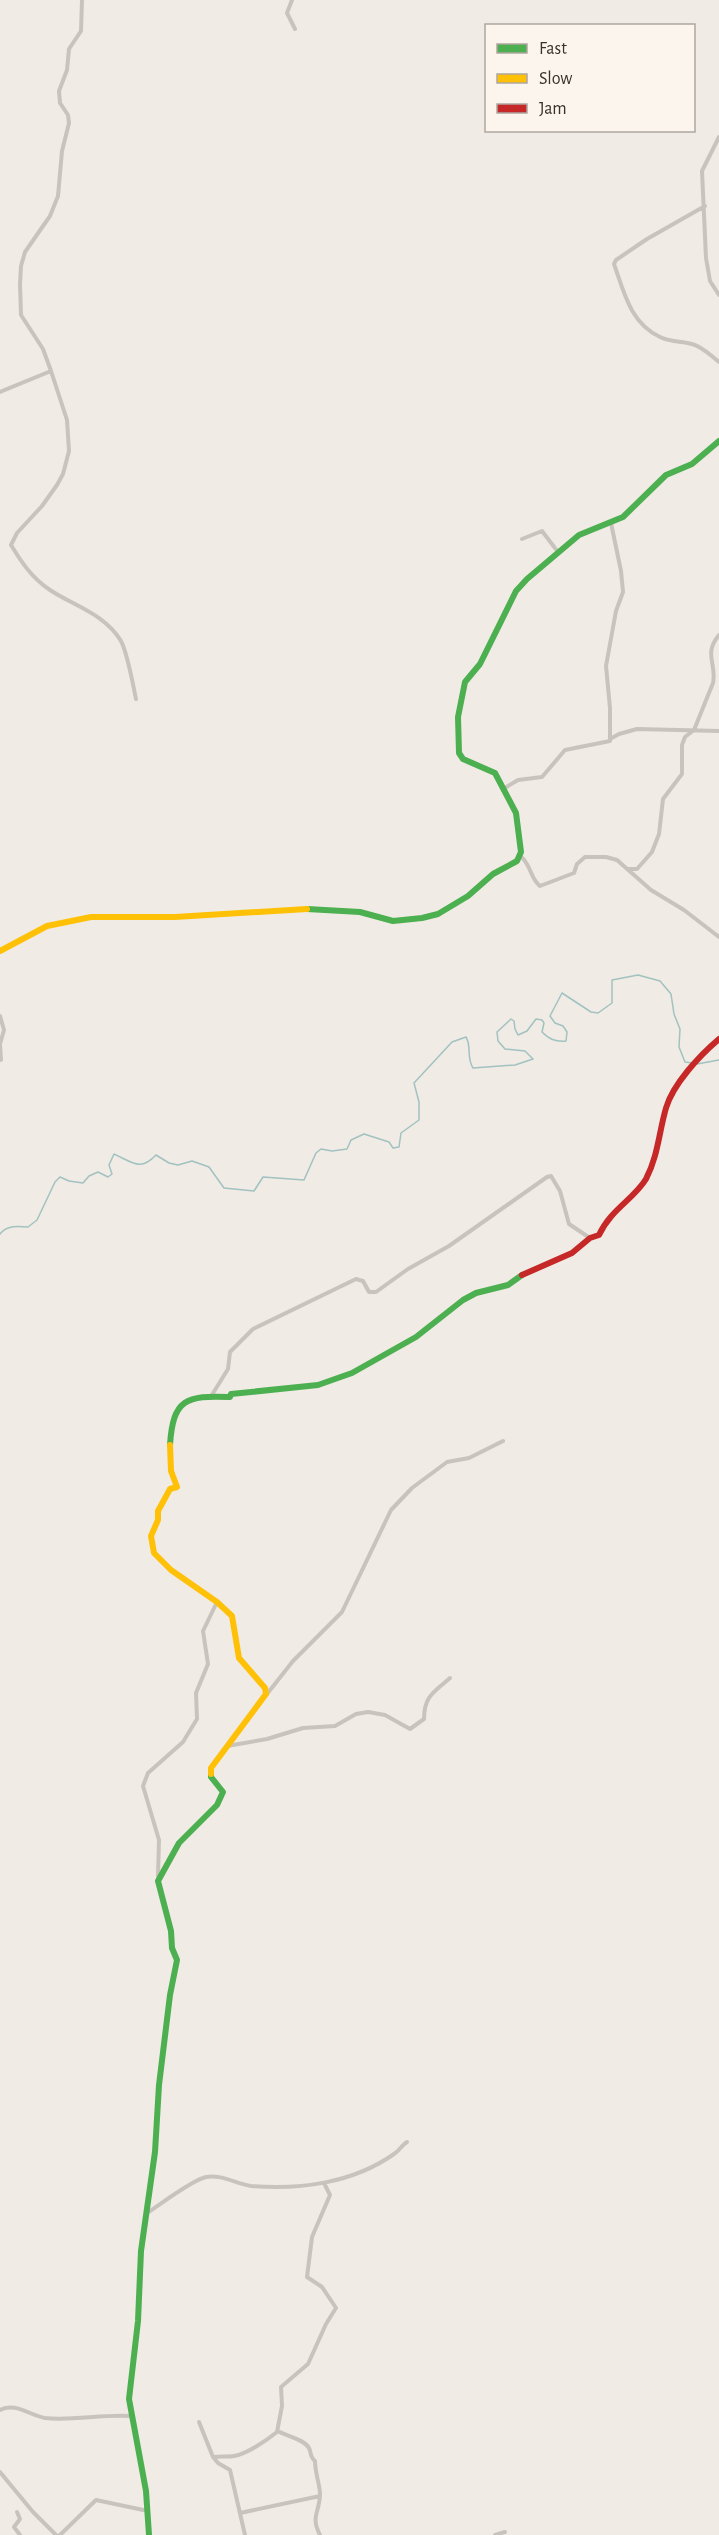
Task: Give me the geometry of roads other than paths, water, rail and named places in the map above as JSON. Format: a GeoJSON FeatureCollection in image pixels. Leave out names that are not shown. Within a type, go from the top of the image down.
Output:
{"type":"FeatureCollection","features":[{"type":"Feature","properties":{"kind":"street"},"geometry":{"type":"LineString","coordinates":[[81,0],[81,31],[69,49],[67,70],[59,91],[60,103],[68,115],[69,123],[62,151],[58,196],[50,216],[25,252],[21,266],[21,315],[43,349],[66,420],[70,440],[66,466],[42,506],[17,533],[11,545],[33,576],[50,590],[85,608],[114,631],[124,647],[136,699]]}},
{"type":"Feature","properties":{"kind":"street"},"geometry":{"type":"LineString","coordinates":[[292,0],[288,13],[295,29]]}},
{"type":"Feature","properties":{"kind":"street"},"geometry":{"type":"LineString","coordinates":[[719,137],[703,167],[706,258],[710,281],[719,294]]}},
{"type":"Feature","properties":{"kind":"street"},"geometry":{"type":"LineString","coordinates":[[705,206],[647,239],[616,260],[614,264],[629,305],[643,325],[662,338],[682,341],[702,348],[719,362]]}},
{"type":"Feature","properties":{"kind":"street"},"geometry":{"type":"LineString","coordinates":[[0,392],[51,371]]}},
{"type":"Feature","properties":{"kind":"street"},"geometry":{"type":"LineString","coordinates":[[0,951],[47,927],[102,915],[176,917],[302,909],[360,912],[389,921],[438,914],[468,896],[493,874],[517,861],[520,856],[516,813],[495,773],[460,757],[458,717],[462,688],[480,664],[516,591],[579,535],[622,517],[666,475],[692,464],[719,441]]}},
{"type":"Feature","properties":{"kind":"street"},"geometry":{"type":"LineString","coordinates":[[610,739],[606,666],[616,611],[623,592],[611,522]]}},
{"type":"Feature","properties":{"kind":"street"},"geometry":{"type":"LineString","coordinates":[[522,539],[542,531],[558,552]]}},
{"type":"Feature","properties":{"kind":"street"},"geometry":{"type":"LineString","coordinates":[[638,879],[637,869],[652,852],[659,834],[663,799],[680,779],[682,745],[685,737],[694,730],[713,683],[710,656],[719,635]]}},
{"type":"Feature","properties":{"kind":"street"},"geometry":{"type":"LineString","coordinates":[[503,789],[518,780],[542,777],[565,750],[608,742],[619,734],[637,729],[719,731]]}},
{"type":"Feature","properties":{"kind":"street"},"geometry":{"type":"LineString","coordinates":[[520,856],[527,862],[536,883],[540,886],[574,873],[577,864],[587,856],[614,858],[638,879],[719,936]]}},
{"type":"Feature","properties":{"kind":"street"},"geometry":{"type":"LineString","coordinates":[[627,869],[637,869]]}},
{"type":"Feature","properties":{"kind":"street"},"geometry":{"type":"LineString","coordinates":[[0,1016],[4,1030],[0,1044],[2,1060]]}},
{"type":"Feature","properties":{"kind":"street"},"geometry":{"type":"LineString","coordinates":[[266,1694],[265,1688],[240,1661],[233,1618],[217,1602],[171,1570],[153,1553],[150,1541],[160,1507],[170,1489],[177,1487],[172,1481],[170,1463],[172,1430],[178,1406],[187,1401],[318,1385],[336,1380],[364,1367],[416,1337],[463,1300],[476,1293],[508,1285],[523,1274],[572,1252],[590,1238],[599,1235],[606,1220],[645,1180],[660,1141],[671,1095],[705,1051],[719,1039]]}},
{"type":"Feature","properties":{"kind":"street"},"geometry":{"type":"LineString","coordinates":[[210,1398],[228,1369],[230,1352],[253,1329],[356,1279],[363,1281],[369,1292],[376,1292],[408,1269],[468,1234],[547,1177],[552,1176],[559,1189],[569,1224],[590,1238]]}},
{"type":"Feature","properties":{"kind":"street"},"geometry":{"type":"LineString","coordinates":[[159,1877],[179,1843],[221,1800],[222,1790],[211,1777],[210,1771],[226,1746],[293,1661],[339,1616],[397,1502],[447,1462],[469,1458],[502,1441]]}},
{"type":"Feature","properties":{"kind":"street"},"geometry":{"type":"LineString","coordinates":[[149,2535],[149,2511],[131,2416],[130,2392],[136,2348],[141,2251],[170,1995],[177,1960],[172,1948],[171,1930],[163,1903],[159,1877],[159,1840],[143,1786],[147,1773],[183,1742],[197,1719],[196,1693],[208,1664],[203,1631],[217,1602]]}},
{"type":"Feature","properties":{"kind":"street"},"geometry":{"type":"LineString","coordinates":[[226,1746],[267,1739],[303,1728],[335,1726],[356,1714],[368,1712],[385,1715],[410,1729],[424,1719],[424,1706],[427,1700],[450,1678]]}},
{"type":"Feature","properties":{"kind":"street"},"geometry":{"type":"LineString","coordinates":[[146,2213],[192,2183],[206,2177],[224,2178],[252,2186],[324,2183],[349,2176],[383,2161],[407,2142]]}},
{"type":"Feature","properties":{"kind":"street"},"geometry":{"type":"LineString","coordinates":[[213,2457],[234,2456],[258,2446],[278,2431],[282,2406],[281,2387],[308,2364],[336,2308],[322,2287],[307,2277],[312,2237],[330,2195],[324,2183]]}},
{"type":"Feature","properties":{"kind":"street"},"geometry":{"type":"LineString","coordinates":[[0,2410],[7,2407],[21,2409],[35,2416],[53,2418],[131,2416]]}},
{"type":"Feature","properties":{"kind":"street"},"geometry":{"type":"LineString","coordinates":[[200,2422],[213,2457],[218,2463],[228,2468]]}},
{"type":"Feature","properties":{"kind":"street"},"geometry":{"type":"LineString","coordinates":[[278,2431],[301,2441],[309,2448],[310,2456],[315,2464],[320,2496],[314,2517],[320,2535]]}},
{"type":"Feature","properties":{"kind":"street"},"geometry":{"type":"LineString","coordinates":[[230,2456],[228,2468],[245,2535]]}},
{"type":"Feature","properties":{"kind":"street"},"geometry":{"type":"LineString","coordinates":[[0,2472],[33,2512],[58,2535],[96,2500],[149,2511]]}},
{"type":"Feature","properties":{"kind":"street"},"geometry":{"type":"LineString","coordinates":[[240,2513],[320,2496]]}},
{"type":"Feature","properties":{"kind":"street"},"geometry":{"type":"LineString","coordinates":[[17,2512],[20,2519],[14,2527],[20,2535]]}},
{"type":"Feature","properties":{"kind":"street"},"geometry":{"type":"LineString","coordinates":[[495,2535],[505,2532]]}},
{"type":"Feature","properties":{"kind":"waterway"},"geometry":{"type":"LineString","coordinates":[[0,1234],[9,1228],[28,1227],[37,1220],[55,1182],[60,1177],[83,1183],[89,1176],[98,1172],[108,1177],[112,1174],[109,1165],[114,1154],[136,1164],[145,1163],[156,1155],[169,1163],[178,1165],[192,1161],[209,1167],[224,1188],[254,1191],[263,1177],[304,1180],[316,1153],[321,1149],[332,1151],[347,1149],[351,1140],[364,1134],[389,1142],[393,1148],[399,1147],[401,1133],[419,1120],[419,1102],[414,1083],[452,1042],[466,1037],[473,1068],[515,1065],[533,1059],[525,1051],[505,1049],[498,1041],[497,1032],[511,1019],[514,1021],[518,1035],[527,1031],[536,1019],[544,1023],[542,1032],[547,1036],[555,1040],[566,1041],[567,1032],[550,1016],[562,993],[591,1012],[598,1013],[612,1003],[612,980],[638,975],[660,981],[671,994],[674,1014],[680,1029],[679,1047],[685,1062],[692,1063]]}},
{"type":"Feature","properties":{"kind":"waterway"},"geometry":{"type":"LineString","coordinates":[[697,1064],[719,1060]]}}]}
